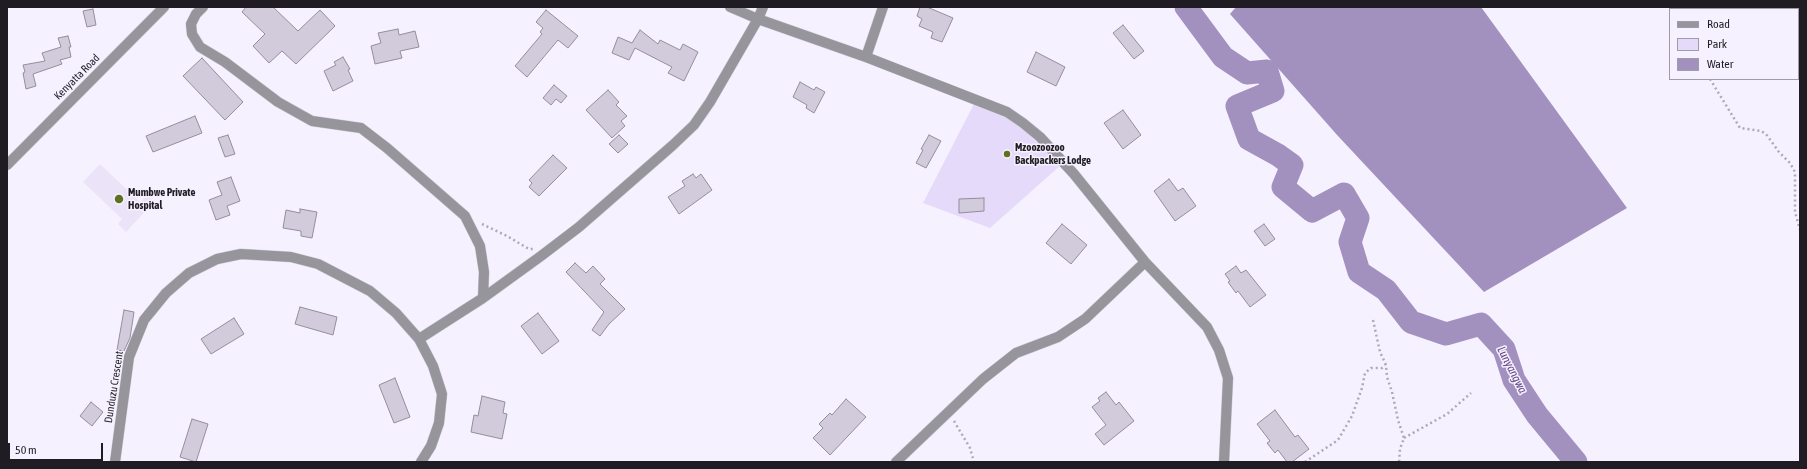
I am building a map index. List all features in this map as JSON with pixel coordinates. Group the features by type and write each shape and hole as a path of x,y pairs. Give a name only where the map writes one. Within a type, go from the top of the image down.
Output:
{"street":[{"name":"Kenyatta Road","path":"7,165 164,7"},
{"path":"203,7 196,14 190,24 192,34 200,47 225,62 278,102 312,121 361,128 387,148 465,216 480,246 484,272 483,298"},
{"path":"730,7 758,19 866,57 1007,112 1040,137 1074,174 1145,262 1207,327 1219,350 1228,378 1224,462"},
{"path":"419,339 483,298 579,227 694,125 710,102 758,19 763,7"},
{"path":"866,57 883,7"},
{"name":"Dunduzu Crescent","path":"116,462 129,357 144,320 166,293 189,273 217,259 241,254 264,254 291,257 318,264 370,290 396,313 419,339 433,366 442,394 439,423 431,446 421,462"},
{"path":"896,462 983,378 1016,353 1058,337 1085,319 1145,262"}],"path":[{"path":"1711,80 1740,128 1761,131 1766,134 1790,163 1795,172 1795,212 1800,230"},
{"path":"465,216 507,236 528,249 536,249"},
{"path":"1373,320 1380,352 1386,365 1387,378 1404,438 1400,450 1399,462"},
{"path":"1306,462 1338,440 1352,416 1362,388 1365,373 1372,368 1382,368 1386,365"},
{"path":"1404,438 1447,414 1471,393"},
{"path":"948,412 970,448 974,462"}],"shaded area":[{"name":"Mumbwe Private Hospital","path":"100,164 140,202 147,195 154,202 126,232 118,224 122,219 83,182"}],"green space":[{"path":"975,102 1011,118 1061,165 990,228 923,203"}],"water":[{"path":"1236,7 1481,7 1627,208 1484,292 1338,136 1230,14"}],"building":[{"path":"246,7 273,7 298,31 320,10 335,26 296,64 282,51 269,63 253,46 265,34 242,12"},
{"path":"920,7 927,7 953,18 942,42 931,38 933,32 919,26 922,19 917,16"},
{"path":"93,9 96,25 87,27 83,11"},
{"path":"546,10 578,36 568,48 558,40 527,77 515,66 542,34 540,32 543,28 536,22"},
{"path":"1123,25 1144,51 1134,59 1113,33"},
{"path":"398,29 399,35 415,31 419,47 400,51 402,58 375,64 371,46 381,43 378,33"},
{"path":"640,30 658,44 660,40 680,50 683,44 698,52 684,81 668,73 672,67 635,48 629,60 612,53 618,37 632,43"},
{"path":"68,36 71,47 69,47 71,57 60,60 62,64 33,74 36,86 26,89 23,65 45,61 42,53 61,47 58,38"},
{"path":"1036,52 1065,67 1056,86 1027,72"},
{"path":"343,57 350,69 348,70 353,81 333,91 324,71 336,65 334,62"},
{"path":"202,58 243,102 225,120 183,76"},
{"path":"800,82 814,90 816,87 825,92 814,113 806,108 807,105 793,97"},
{"path":"554,85 567,96 561,103 556,99 551,105 543,98"},
{"path":"608,90 619,102 616,105 627,116 621,121 625,126 612,138 586,110"},
{"path":"1123,110 1141,135 1123,149 1104,123"},
{"path":"195,116 202,133 153,152 146,136"},
{"path":"228,135 235,154 225,157 218,138"},
{"path":"619,135 628,144 618,153 609,144"},
{"path":"929,135 941,141 926,168 916,163 923,150 921,149"},
{"path":"553,155 567,168 539,196 529,187 532,183 529,180"},
{"path":"693,174 696,178 701,174 712,190 679,214 668,197 685,186 682,181"},
{"path":"231,177 240,201 227,206 230,215 216,220 209,200 222,195 217,182"},
{"path":"1169,179 1178,191 1183,188 1196,206 1175,221 1154,191"},
{"path":"984,198 984,211 959,213 959,199"},
{"path":"300,209 317,212 312,238 301,236 301,231 283,228 286,210 300,213"},
{"path":"1062,224 1087,245 1071,264 1046,243"},
{"path":"1264,224 1275,239 1265,246 1254,231"},
{"path":"575,263 586,273 593,266 605,279 600,284 625,309 609,324 600,336 592,330 604,312 566,272"},
{"path":"1236,266 1241,273 1246,270 1266,295 1250,307 1238,291 1236,293 1228,282 1230,281 1225,274"},
{"path":"300,307 337,317 333,335 295,324"},
{"path":"124,310 134,312 130,338 124,351 117,350"},
{"path":"538,313 559,341 542,354 521,326"},
{"path":"234,318 244,334 211,354 201,339"},
{"path":"395,378 410,417 394,423 379,385"},
{"path":"1106,392 1116,405 1119,402 1134,421 1104,445 1095,434 1106,425 1092,407 1100,401 1098,398"},
{"path":"482,396 505,402 503,413 507,414 502,439 471,432 474,415 478,416"},
{"path":"846,399 866,417 830,455 813,438 823,428 819,424 830,413 832,415"},
{"path":"91,402 103,412 92,426 80,416"},
{"path":"1275,410 1295,437 1298,435 1309,449 1292,462 1287,462 1278,450 1275,453 1267,443 1270,441 1257,424"},
{"path":"192,419 208,424 196,462 180,457"}],"waterway":[{"name":"Lunyangwa","path":"1186,7 1223,57 1247,73 1267,71 1273,91 1237,106 1249,139 1278,155 1292,165 1283,187 1312,211 1344,194 1358,218 1350,242 1359,272 1386,290 1411,322 1446,334 1481,324 1504,349 1514,380 1537,415 1576,462"}],"place":[{"name":"Mzoozoozoo Backpackers Lodge","path":"1007,154"},
{"name":"Mumbwe Private Hospital","path":"119,199"}]}
